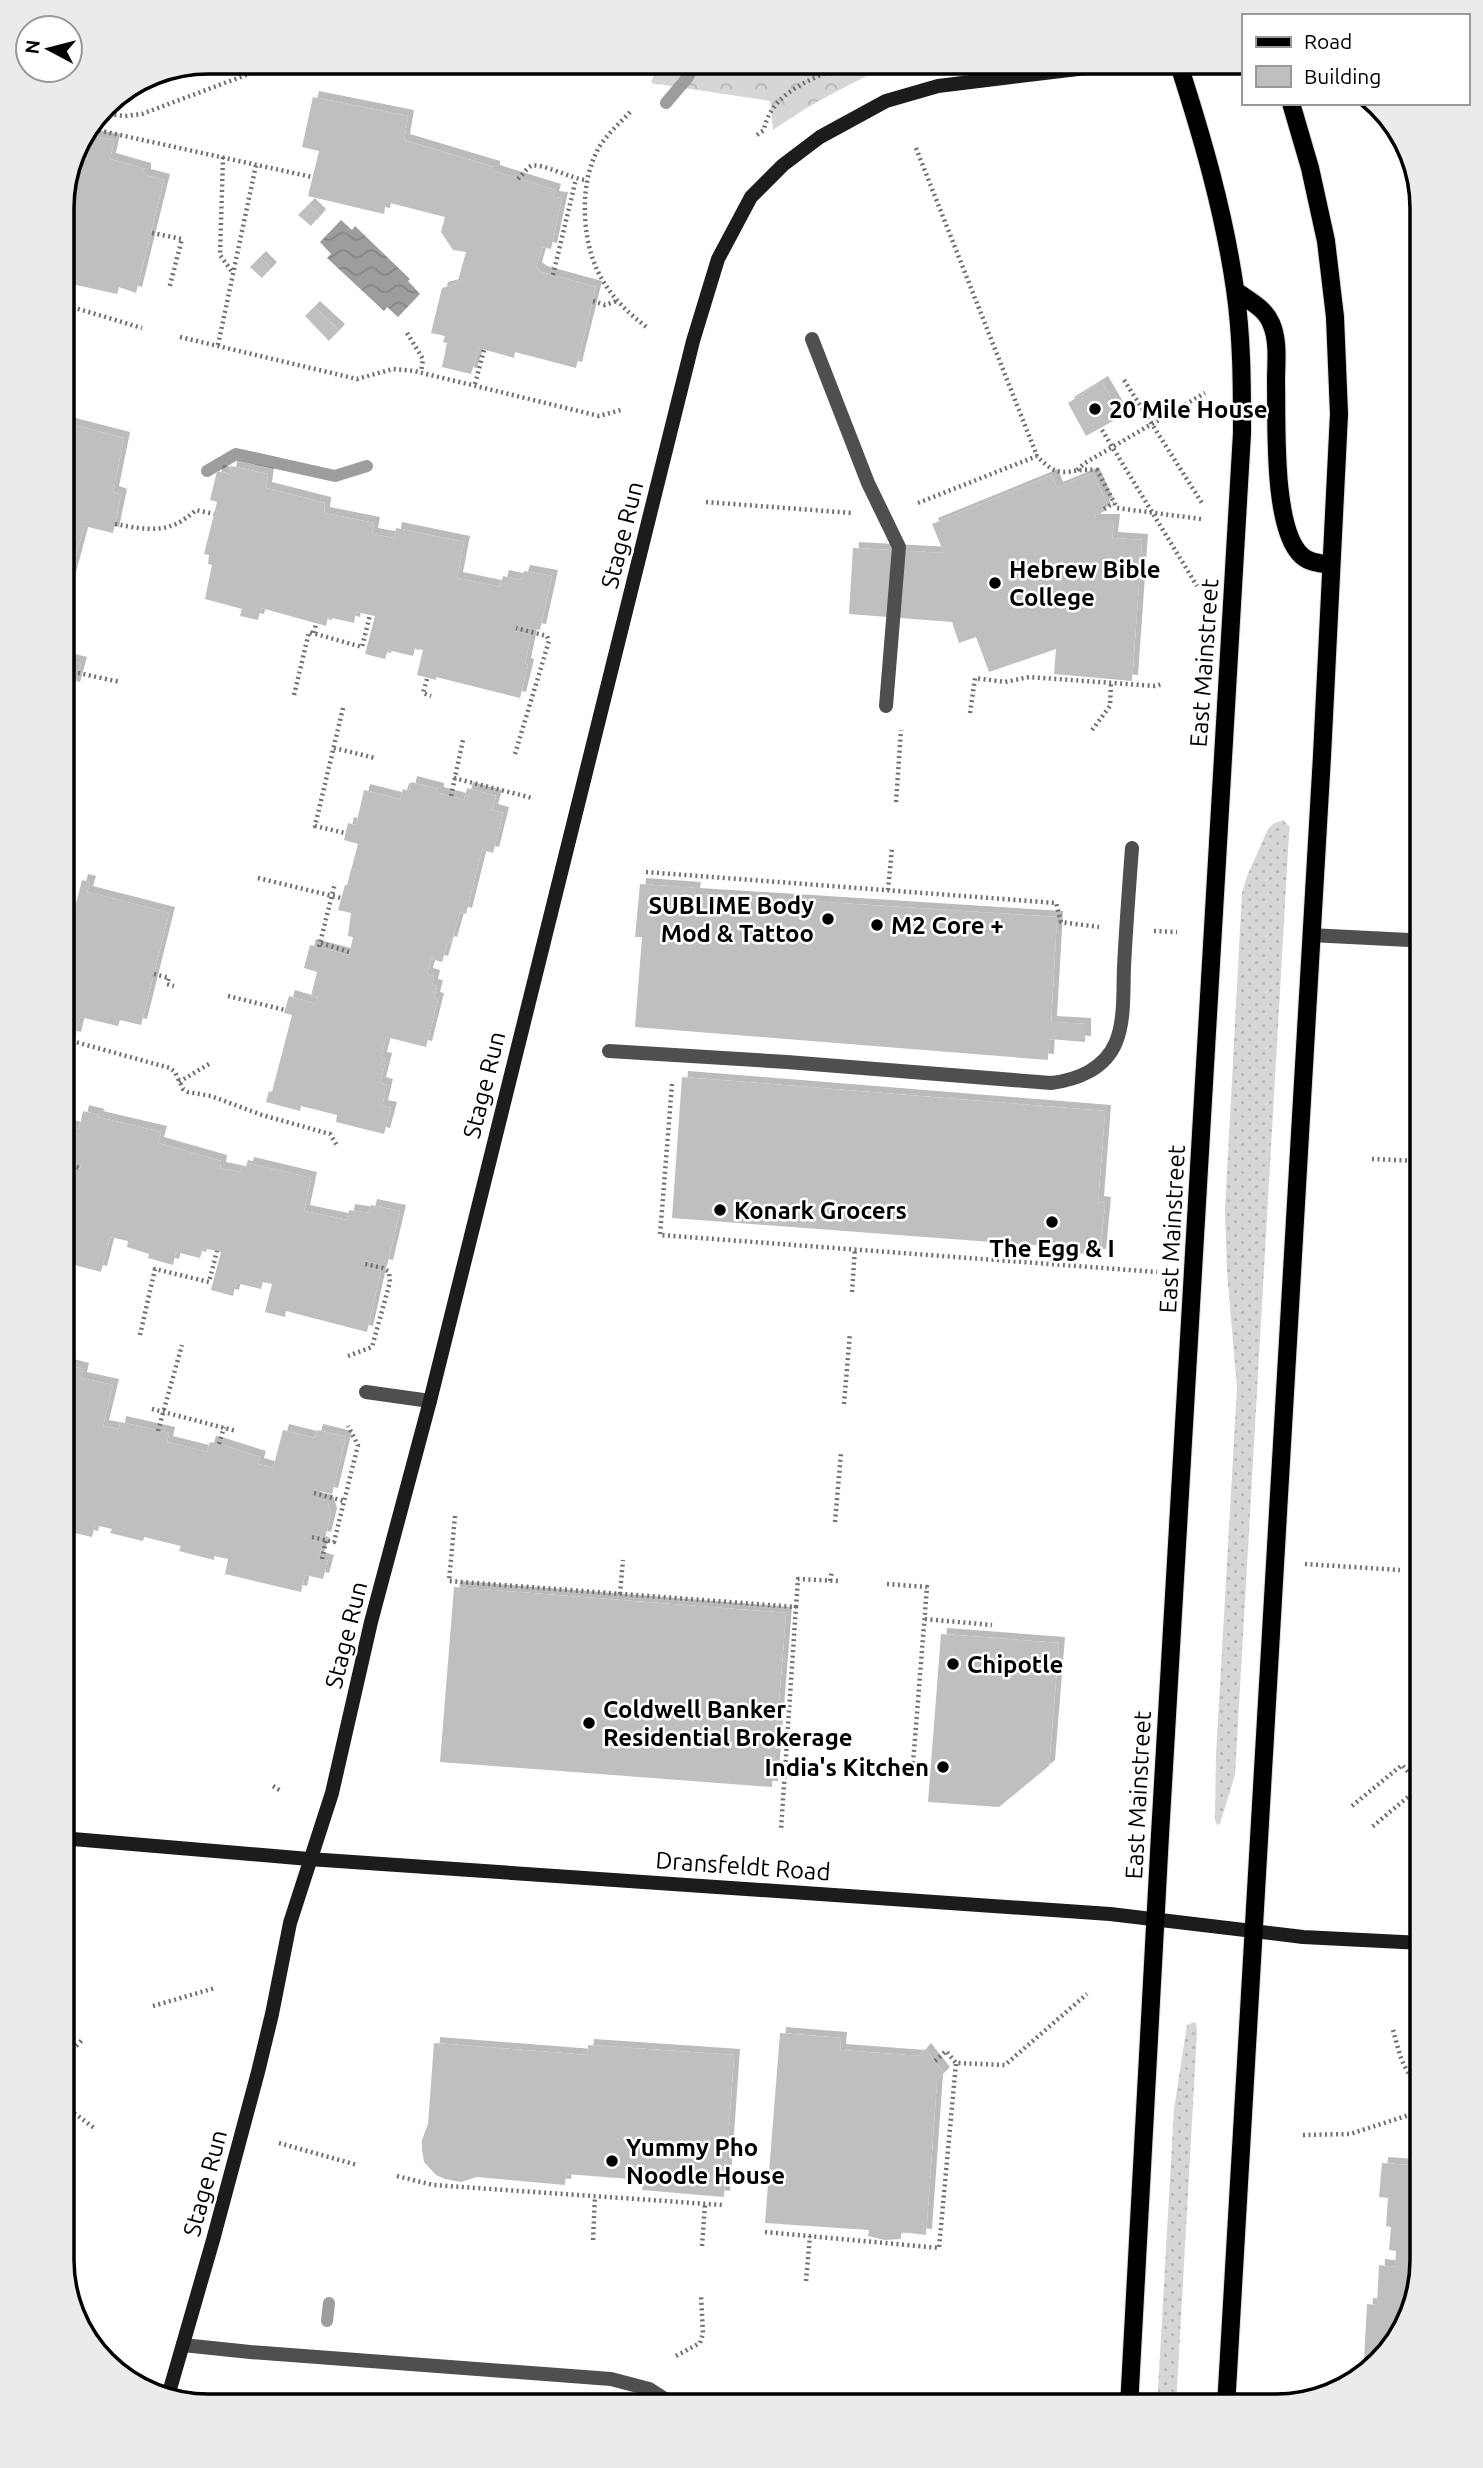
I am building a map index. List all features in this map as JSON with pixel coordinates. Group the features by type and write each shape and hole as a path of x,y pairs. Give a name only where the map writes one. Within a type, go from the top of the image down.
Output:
{"main road":[{"name":"East Mainstreet","path":"1130,2394 1242,433 1236,291 1214,181 1182,74"},
{"path":"1227,2394 1339,414 1335,317 1326,242 1293,105"},
{"path":"1236,291 1266,313 1275,333 1279,476 1287,531 1302,556 1311,562 1331,565"}],"street":[{"name":"Stage Run","path":"170,2389 244,2123 272,2014 290,1923 332,1793 371,1622 430,1401 710,279 726,242 751,197 765,180 842,122 886,102 939,86 1038,74"},
{"path":"812,339 868,483 899,547 886,706"},
{"path":"609,1051 1051,1083 1084,1075 1098,1065 1116,1043 1122,1004 1132,848"},
{"path":"1310,935 1409,940"},
{"path":"366,1392 430,1401"},
{"name":"Dransfeldt Road","path":"74,1839 309,1859 1110,1914 1303,1937 1410,1942"},
{"path":"183,2345 611,2379 649,2389 657,2394"}],"path":[{"path":"112,115 142,114 249,74"},
{"path":"757,135 764,130 766,117 771,109 783,97 823,74"},
{"path":"630,112 600,146 586,180 585,212 589,252 594,268 626,312 649,329"},
{"path":"98,130 312,177"},
{"path":"916,148 1037,456 1053,471 1065,473 1097,470 1117,508 1201,519"},
{"path":"223,157 220,255 233,273"},
{"path":"218,345 256,165"},
{"path":"518,179 532,166 542,165 576,179 586,180"},
{"path":"553,275 576,179"},
{"path":"152,233 182,239 169,289"},
{"path":"593,301 605,305 617,301"},
{"path":"74,308 142,328"},
{"path":"407,333 423,359 421,372"},
{"path":"180,337 357,379 393,369 421,372 599,416 621,410"},
{"path":"475,384 484,350"},
{"path":"1124,380 1202,503"},
{"path":"1076,471 1085,463 1205,393"},
{"path":"1102,430 1196,586"},
{"path":"918,503 1037,456"},
{"path":"706,502 855,514"},
{"path":"1104,509 1114,503"},
{"path":"115,524 151,531 183,522 196,510 214,514"},
{"path":"294,695 309,632 362,647 370,615"},
{"path":"314,634 316,623"},
{"path":"515,754 550,641 541,633 516,628"},
{"path":"78,673 120,682"},
{"path":"970,713 975,678 1005,682 1029,677 1155,686 1163,684"},
{"path":"427,679 423,693 431,696"},
{"path":"1093,730 1110,706 1111,683"},
{"path":"343,708 315,826 345,834"},
{"path":"896,802 901,730"},
{"path":"450,796 463,740"},
{"path":"334,748 375,758"},
{"path":"454,778 532,798"},
{"path":"888,890 892,848"},
{"path":"646,872 1056,903 1061,922 1107,928"},
{"path":"258,878 341,898"},
{"path":"335,883 320,945 349,952"},
{"path":"1146,930 1177,932"},
{"path":"153,974 169,978 167,984 174,986"},
{"path":"228,996 285,1010"},
{"path":"74,1042 170,1068 188,1092 211,1096 262,1115 330,1134 338,1147"},
{"path":"674,1054 660,1235 1157,1272"},
{"path":"179,1082 209,1064"},
{"path":"1372,1159 1410,1161"},
{"path":"74,1166 80,1168"},
{"path":"852,1292 855,1248"},
{"path":"140,1335 155,1269 209,1282 217,1251"},
{"path":"348,1356 372,1347 390,1282 389,1272 365,1264"},
{"path":"844,1404 850,1333"},
{"path":"159,1431 182,1345"},
{"path":"152,1409 236,1431"},
{"path":"312,1537 334,1542 358,1445 348,1426"},
{"path":"219,1444 224,1427"},
{"path":"835,1522 841,1453"},
{"path":"314,1493 344,1501"},
{"path":"455,1516 449,1581 796,1607"},
{"path":"322,1559 326,1541"},
{"path":"620,1594 622,1560"},
{"path":"1305,1575 1305,1564 1400,1570"},
{"path":"830,1581 832,1571"},
{"path":"781,1829 798,1579 839,1581"},
{"path":"887,1584 927,1587 912,1776"},
{"path":"925,1619 992,1625"},
{"path":"1352,1806 1402,1765 1410,1773"},
{"path":"273,1786 281,1791"},
{"path":"1372,1827 1410,1795"},
{"path":"153,2006 215,1988"},
{"path":"956,2063 1005,2065 1087,1994"},
{"path":"1393,2031 1410,2076"},
{"path":"74,2048 82,2040"},
{"path":"765,2232 939,2248 956,2063 946,2051 935,2061"},
{"path":"74,2113 94,2129"},
{"path":"1303,2135 1350,2134 1410,2115"},
{"path":"279,2143 357,2165"},
{"path":"397,2176 433,2185 723,2205"},
{"path":"593,2240 595,2196"},
{"path":"702,2246 705,2204"},
{"path":"806,2281 810,2236"},
{"path":"676,2356 700,2343 703,2334 701,2295"}],"green space":[{"path":"654,74 872,74 835,92 773,130 770,101 651,83"},
{"path":"1283,820 1290,827 1235,1775 1220,1824 1217,1825 1216,1755 1237,1388 1227,1272 1225,1210 1242,893 1268,829"},
{"path":"1196,2023 1197,2032 1177,2394 1158,2394 1174,2109 1187,2025"}],"water":[{"path":"341,220 352,230 355,226 410,279 408,281 420,294 398,317 387,307 384,311 327,258 331,254 320,242"}],"building":[{"path":"313,97 408,116 404,140 494,167 494,171 555,190 553,197 562,198 551,249 542,247 536,268 541,272 596,287 576,368 515,352 514,358 479,348 471,374 442,367 447,343 443,342 445,336 431,333 442,288 457,284 466,252 453,250 441,232 445,217 386,202 384,214 308,196 319,151 302,147"},
{"path":"94,136 114,140 110,159 145,169 145,175 164,180 136,293 119,287 117,294 76,285 74,289 74,198 78,173 83,158 87,159"},
{"path":"309,204 320,215 311,226 298,215"},
{"path":"260,257 271,268 262,278 250,267"},
{"path":"314,307 339,330 329,341 305,316"},
{"name":"20 Mile House","path":"1102,382 1122,416 1086,436 1068,403"},
{"path":"74,425 124,438 113,492 121,495 113,533 84,526 74,563"},
{"path":"231,466 268,474 266,488 325,503 324,513 374,523 372,534 394,538 396,528 464,542 457,578 500,587 503,576 521,580 524,571 552,576 540,630 516,626 515,631 531,635 525,664 528,665 520,698 436,677 436,680 417,675 423,650 415,648 413,656 388,650 385,659 365,654 375,616 356,612 354,623 328,617 326,626 261,608 258,620 240,616 242,609 205,599 212,565 208,564 209,555 204,554 217,502 210,500 217,471 230,474"},
{"name":"Hebrew Bible College","path":"1093,473 1107,503 1103,505 1105,511 1094,516 1095,520 1114,520 1112,538 1142,540 1132,681 1054,674 1056,649 989,672 976,637 959,643 952,622 849,614 853,548 944,553 932,524 1052,475 1057,488"},
{"path":"74,661 81,663 74,688"},
{"path":"411,782 464,800 467,788 496,796 492,810 503,813 493,853 482,850 466,914 460,912 442,962 431,959 427,974 434,976 432,985 437,986 434,998 438,999 426,1047 386,1037 381,1058 386,1059 380,1083 387,1085 382,1106 391,1108 384,1134 336,1122 337,1115 301,1106 300,1111 266,1102 269,1091 272,1092 292,1015 284,1013 289,996 316,1004 318,998 311,996 317,972 304,968 310,945 349,955 353,937 348,936 351,913 338,910 358,844 344,840 348,823 356,825 364,790 400,799 403,789 409,791"},
{"path":"82,880 90,882 87,892 169,913 141,1025 120,1020 118,1026 80,1017 74,1038 75,908"},
{"path":"640,884 695,888 694,894 1057,917 1051,1022 1085,1024 1085,1042 1049,1039 1048,1060 635,1027 642,937 635,937"},
{"path":"682,1077 1105,1111 1098,1202 1105,1203 1100,1255 1046,1251 1046,1246 672,1218"},
{"path":"83,1111 99,1115 97,1117 161,1132 158,1143 221,1161 220,1168 240,1172 242,1166 247,1167 248,1163 311,1178 304,1211 347,1220 349,1210 369,1213 371,1205 400,1211 387,1266 365,1261 364,1266 381,1270 367,1332 286,1311 285,1317 265,1312 272,1284 263,1282 261,1289 236,1283 233,1296 211,1290 221,1252 203,1248 200,1258 176,1252 173,1265 148,1258 149,1254 127,1247 128,1241 110,1237 101,1272 74,1265 74,1167 80,1169 81,1166 74,1164 74,1128 79,1129"},
{"path":"74,1367 83,1369 81,1378 113,1385 103,1426 119,1429 120,1422 169,1433 167,1442 207,1452 210,1442 219,1444 260,1457 258,1464 273,1468 283,1430 315,1438 317,1430 346,1437 332,1494 315,1490 314,1493 314,1498 327,1501 331,1514 325,1538 313,1534 311,1540 323,1543 318,1558 328,1561 323,1579 305,1575 301,1592 225,1574 228,1559 214,1556 214,1560 179,1551 181,1546 144,1537 143,1541 110,1533 112,1529 95,1525 92,1537 74,1533"},
{"path":"454,1587 786,1613 772,1787 440,1762"},
{"path":"941,1634 1059,1643 1049,1766 999,1807 928,1802"},
{"path":"780,2033 841,2038 840,2050 919,2056 925,2049 944,2073 937,2080 926,2235 901,2232 901,2239 885,2240 868,2236 869,2230 765,2223"},
{"path":"434,2043 587,2055 588,2045 734,2055 724,2197 642,2190 643,2180 566,2174 565,2185 477,2177 461,2182 436,2175 424,2162 422,2149 422,2140 428,2124"},
{"path":"1382,2163 1410,2165 1410,2261 1405,2295 1387,2335 1365,2360 1367,2304 1377,2305 1379,2265 1395,2267 1396,2251 1389,2250 1391,2227 1386,2226 1388,2198 1379,2197"}],"waterway":[{"path":"666,103 689,74"},
{"path":"207,471 236,454 335,476 367,466"},
{"path":"327,2321 329,2303"}],"place":[{"name":"20 Mile House","path":"1095,409"},
{"name":"Hebrew Bible College","path":"995,583"},
{"name":"SUBLIME Body Mod & Tattoo","path":"828,919"},
{"name":"M2 Core +","path":"877,925"},
{"name":"Konark Grocers","path":"720,1210"},
{"name":"The Egg & I","path":"1052,1222"},
{"name":"Chipotle","path":"953,1664"},
{"name":"Coldwell Banker Residential Brokerage","path":"589,1723"},
{"name":"India's Kitchen","path":"943,1767"},
{"name":"Yummy Pho Noodle House","path":"612,2161"}]}
